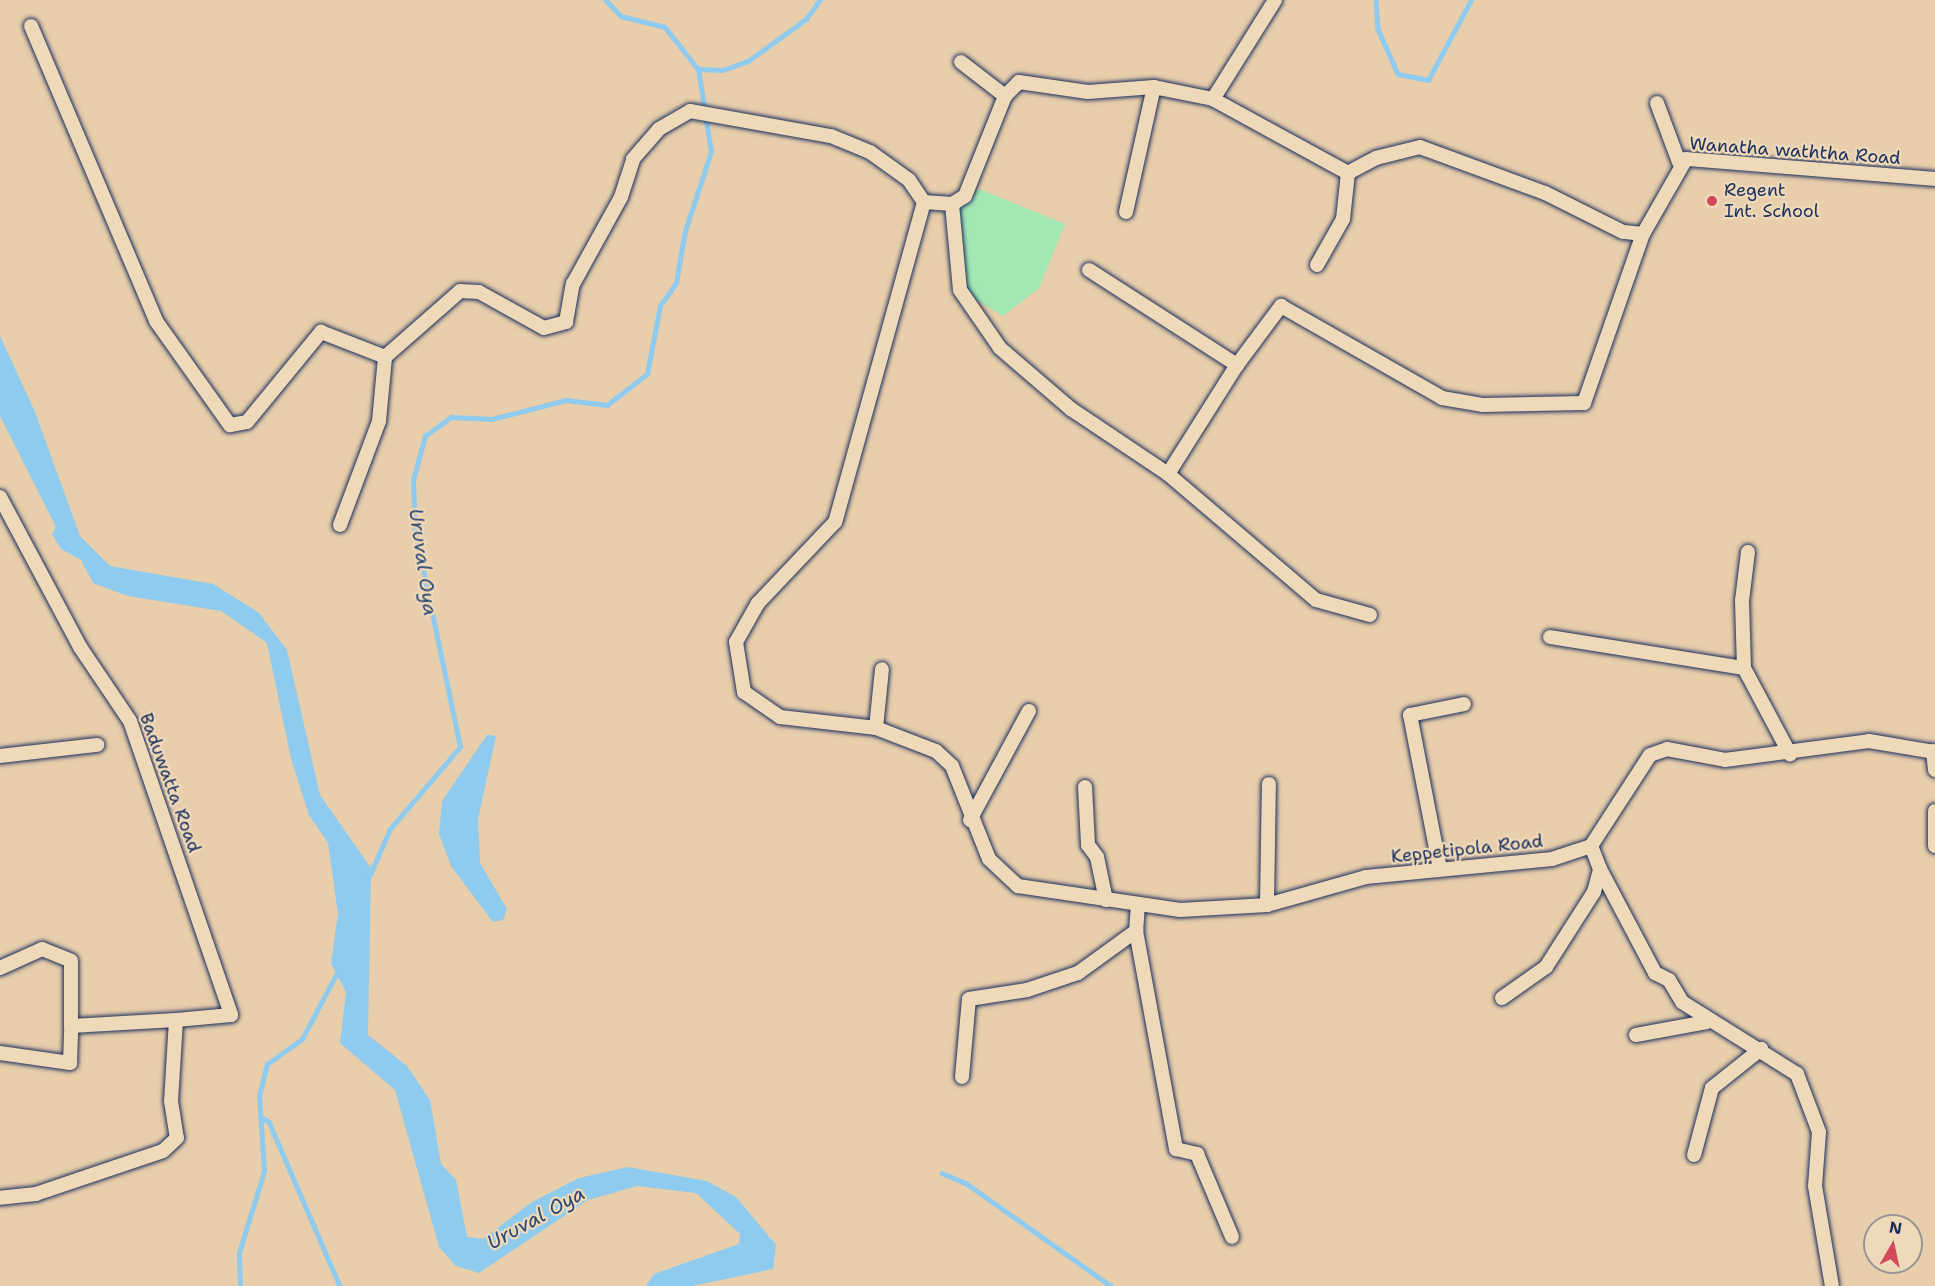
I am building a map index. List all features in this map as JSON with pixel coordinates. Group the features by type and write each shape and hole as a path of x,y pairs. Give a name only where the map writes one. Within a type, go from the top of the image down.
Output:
{"street":[{"path":"1213,99 1275,0"},
{"path":"31,26 156,321 230,425 247,422 321,332 386,357"},
{"path":"961,62 1005,96"},
{"path":"340,525 380,421 386,357 460,291 478,292 544,328 566,322 573,284 621,197 633,159 659,129 702,110 831,136 870,152 909,180 924,202 952,204 965,196 1005,96 1019,82 1037,80 1088,92 1154,87 1213,99 1348,173"},
{"path":"1126,212 1154,87"},
{"path":"1658,103 1679,162"},
{"path":"1348,173 1376,158 1420,147 1545,193 1623,232 1643,234"},
{"name":"Wanatha waththa Road","path":"1237,365 1281,306 1442,399 1483,405 1584,403 1643,234 1679,162 1935,179"},
{"path":"1317,265 1343,219 1348,173"},
{"name":"Keppetipola Road","path":"924,202 835,522 758,603 735,642 744,693 780,717 876,728 936,751 952,766 970,820 989,859 1018,886 1180,910 1267,905 1366,877 1440,868 1552,859 1591,846"},
{"path":"952,204 960,290 1000,348 1071,409 1168,474 1316,600 1370,615"},
{"path":"1089,270 1237,365 1168,474"},
{"name":"Baduwatta Road","path":"0,496 80,647 130,721 231,1015 176,1020"},
{"path":"1748,552 1742,601 1744,668 1790,754"},
{"path":"1550,637 1744,668"},
{"path":"876,728 882,669"},
{"path":"1440,868 1410,715 1464,704"},
{"path":"970,820 1029,711"},
{"path":"1832,1286 1815,1186 1819,1132 1797,1074 1761,1049 1707,1022 1655,973 1600,869 1591,846 1650,754 1667,749 1725,760 1790,754 1869,741 1934,751 1935,770"},
{"path":"0,756 97,745"},
{"path":"1267,905 1269,784"},
{"path":"1085,787 1088,845 1097,857 1107,900"},
{"path":"1935,811 1935,846"},
{"path":"1502,998 1546,967 1594,892 1600,869"},
{"path":"1138,904 1136,931 1176,1149 1197,1154 1232,1237"},
{"path":"962,1077 969,999 1027,990 1078,973 1136,931"},
{"path":"0,968 42,949 71,961 70,1063 0,1053"},
{"path":"0,1198 36,1194 163,1150 177,1138 171,1101 176,1020 71,1026"},
{"path":"1635,1035 1707,1022"},
{"path":"1694,1155 1712,1088 1761,1049"}],"green space":[{"path":"979,189 1065,224 1039,288 1003,316 960,290 952,204"}],"water":[{"path":"0,336 35,412 80,536 110,566 213,584 259,613 287,650 320,795 371,868 368,1035 407,1066 430,1100 441,1164 456,1180 467,1237 483,1239 532,1202 579,1178 628,1167 707,1181 736,1197 776,1245 773,1269 692,1286 646,1286 654,1274 739,1244 740,1234 696,1193 637,1186 588,1200 479,1273 456,1266 439,1247 395,1090 340,1043 346,992 331,963 338,914 328,843 309,815 291,759 267,643 221,611 128,596 93,583 81,560 61,549 52,534 56,527 0,416"},
{"path":"487,735 496,736 478,819 480,863 507,909 503,920 493,922 451,866 439,834 442,801"}],"waterway":[{"path":"606,0 621,16 665,27 698,69"},
{"name":"Uruval Oya","path":"369,877 390,829 460,747 415,532 413,480 425,436 451,417 492,419 566,400 607,405 647,374 660,306 676,283 685,231 711,152 698,69 723,70 748,61 806,19 820,0"},
{"name":"Uruval Oya","path":"1376,0 1378,29 1398,74 1428,80 1471,0"},
{"name":"Uruval Oya","path":"240,1286 239,1253 264,1171 259,1096 267,1064 302,1039 338,971"},
{"path":"260,1116 269,1122 340,1286"},
{"path":"942,1173 966,1183 1111,1286"}],"place":[{"name":"Regent Int. School","path":"1712,201"}]}
